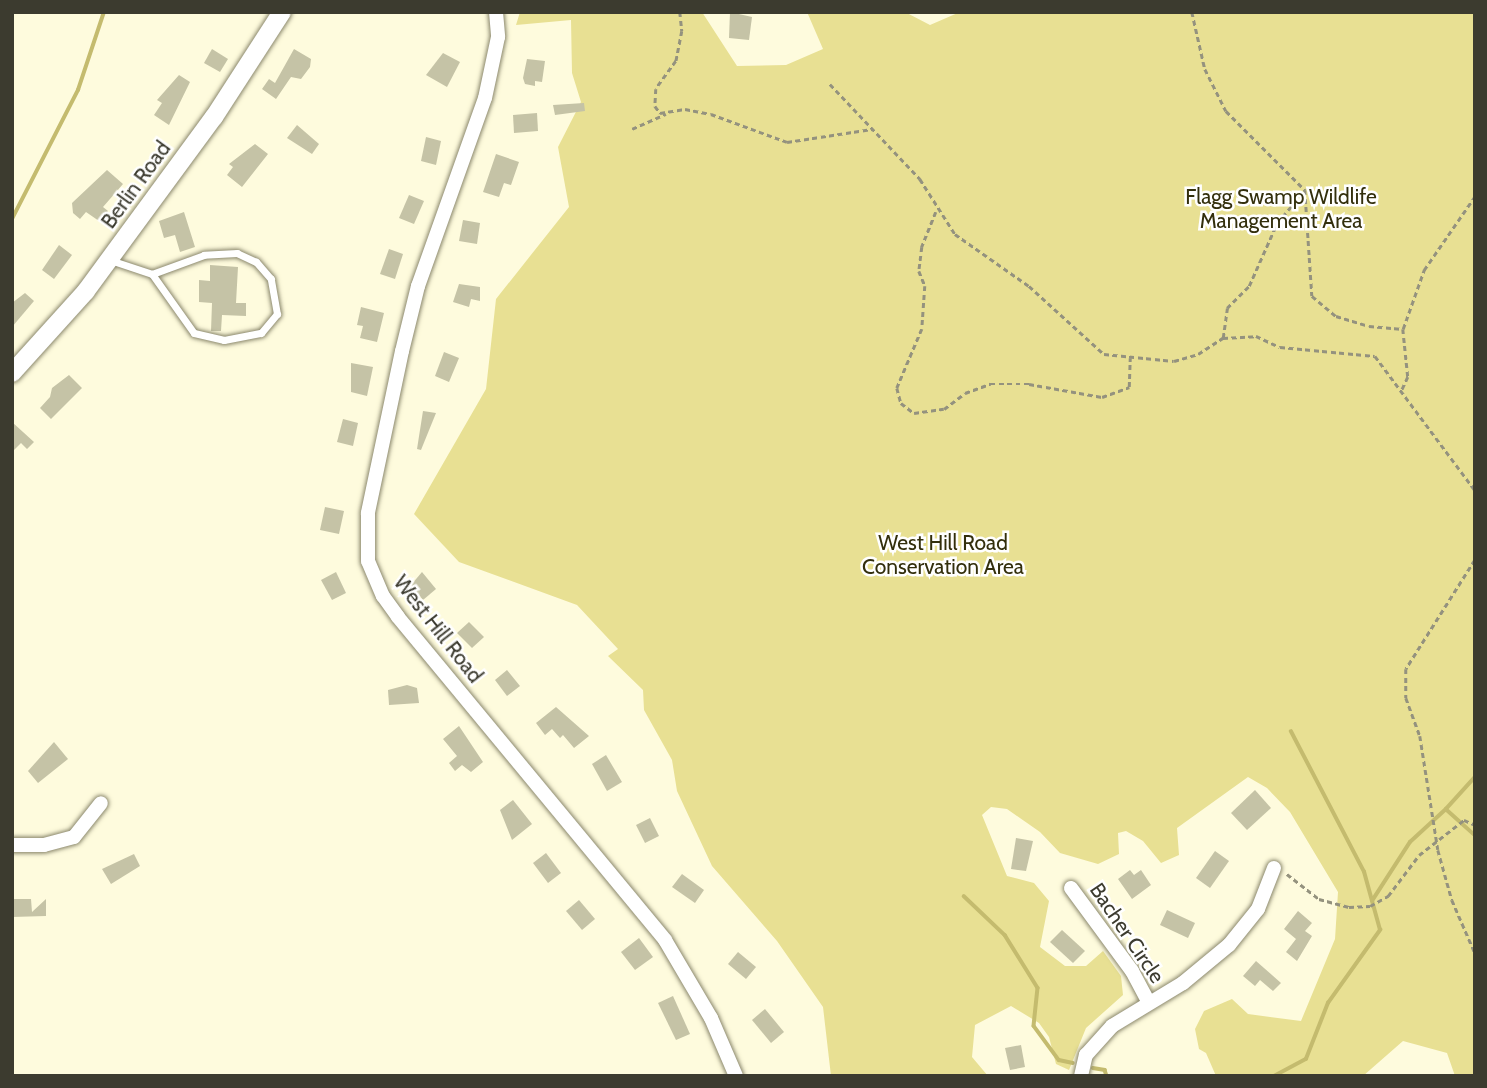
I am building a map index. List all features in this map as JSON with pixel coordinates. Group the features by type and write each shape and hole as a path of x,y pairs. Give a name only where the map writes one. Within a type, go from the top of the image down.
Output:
{"street":[{"name":"Berlin Road","path":"12,373 52,334 109,260 214,117 282,12"},
{"name":"West Hill Road","path":"496,12 498,37 485,98 418,286 402,351 368,513 368,561 383,596 398,617 665,940 711,1018 736,1076"},
{"path":"12,845 44,845 74,836 101,803"},
{"path":"1081,1076 1086,1055 1097,1040 1149,1003 1183,983 1229,945 1258,909 1274,868"},
{"name":"Bacher Circle","path":"1071,888 1132,971 1149,1003"}],"lane":[{"path":"109,260 152,274 194,333 224,340 261,333 277,314 271,279 256,262 237,253 204,255 152,274"}],"path":[{"path":"666,114 655,106 656,89 676,61 682,31 680,12"},
{"path":"1192,12 1205,69 1226,111 1305,190 1312,296 1336,316 1369,326 1403,329"},
{"path":"830,84 920,179 937,211 955,234 1028,286 1104,354 1174,361 1198,354 1223,338 1256,336 1280,347 1374,356 1475,490"},
{"path":"632,129 685,108 710,114 787,142 873,129"},
{"path":"1223,338 1227,308 1249,286 1277,223 1305,190"},
{"path":"1401,392 1408,377 1403,329 1424,270 1475,195"},
{"path":"937,211 922,247 919,271 925,286 922,329 897,388 901,403 914,413 944,409 965,393 990,384 1028,384 1102,397 1129,387 1130,358"},
{"path":"1475,560 1406,669 1406,698 1420,736 1437,842 1452,900 1475,953"},
{"path":"1469,569 1475,566"},
{"path":"1274,868 1301,882 1319,899 1349,907 1370,906 1464,820 1475,825"}],"green space":[{"path":"520,12 702,12 737,66 786,65 823,49 807,12 905,12 930,25 960,12 1475,12 1475,1076 1455,1076 1447,1053 1403,1041 1363,1076 1216,1076 1206,1053 1199,1049 1195,1029 1204,1011 1232,999 1248,1014 1301,1021 1335,939 1338,892 1290,812 1267,788 1248,777 1177,828 1179,855 1161,863 1143,841 1126,831 1118,833 1119,854 1098,864 1060,853 1040,832 1007,809 991,807 982,815 1007,876 1034,883 1049,901 1040,947 1065,966 1086,966 1103,951 1121,976 1123,995 1086,1028 1069,1070 1056,1064 1049,1037 1039,1023 1011,1006 975,1025 972,1057 988,1076 831,1076 823,1007 777,941 712,866 677,791 672,760 644,710 643,690 608,656 618,649 577,605 459,562 414,514 486,389 496,299 569,207 558,147 581,102 572,73 571,20 516,25"}],"building":[{"path":"730,12 752,17 749,40 729,38"},
{"path":"212,49 228,59 220,72 204,63"},
{"path":"294,49 311,59 310,67 301,79 291,77 276,99 262,89 269,79 275,83"},
{"path":"443,53 460,62 447,87 426,75"},
{"path":"527,59 545,61 542,82 535,81 535,86 525,84 523,78"},
{"path":"179,75 190,82 169,125 154,115 162,103 157,100"},
{"path":"584,103 585,111 555,115 553,105"},
{"path":"537,113 538,131 514,133 513,115"},
{"path":"297,125 319,144 312,154 287,138"},
{"path":"426,137 441,141 436,165 421,161"},
{"path":"255,144 268,154 242,187 227,175 233,167 229,164"},
{"path":"496,154 519,162 511,185 504,183 499,197 483,192"},
{"path":"107,170 123,184 103,207 108,211 99,221 86,212 80,219 73,213 72,203"},
{"path":"409,195 424,201 414,224 399,218"},
{"path":"184,212 195,247 180,252 175,235 164,238 159,221"},
{"path":"463,220 480,223 477,244 459,241"},
{"path":"59,245 72,255 54,279 42,270"},
{"path":"389,249 403,254 395,279 380,274"},
{"path":"210,265 238,267 236,303 246,303 246,316 222,315 221,331 211,331 212,303 199,302 199,280 210,281"},
{"path":"459,284 480,287 480,301 471,299 469,307 453,302"},
{"path":"25,293 34,301 12,327 12,303"},
{"path":"361,307 384,313 377,342 360,338 363,326 357,325"},
{"path":"444,352 459,358 449,382 435,376"},
{"path":"351,363 373,367 367,396 351,392"},
{"path":"69,375 82,388 51,419 40,408 50,397 52,388"},
{"path":"423,411 436,413 421,450 417,449"},
{"path":"343,419 358,423 353,446 337,442"},
{"path":"12,422 34,442 27,449 21,443 12,452"},
{"path":"325,507 344,511 339,534 320,530"},
{"path":"336,572 346,593 332,600 321,580"},
{"path":"422,572 436,589 423,600 411,585"},
{"path":"469,622 484,637 472,648 457,633"},
{"path":"507,670 520,686 507,696 495,680"},
{"path":"407,685 417,688 419,703 389,705 388,690"},
{"path":"556,707 589,736 574,748 563,735 560,738 552,729 545,735 536,723"},
{"path":"459,726 483,762 471,772 462,765 455,771 449,763 457,756 443,739"},
{"path":"54,742 68,759 38,783 28,771"},
{"path":"606,755 622,782 607,791 592,764"},
{"path":"1255,790 1271,808 1247,830 1231,813"},
{"path":"513,800 532,824 512,840 500,810"},
{"path":"650,818 659,836 645,843 636,825"},
{"path":"1016,838 1033,841 1026,871 1011,869"},
{"path":"1215,851 1229,861 1210,888 1196,878"},
{"path":"546,853 561,873 548,883 533,863"},
{"path":"134,854 140,866 111,884 102,869"},
{"path":"1130,870 1134,875 1141,870 1151,885 1132,899 1118,879"},
{"path":"682,874 704,890 695,903 672,887"},
{"path":"12,899 31,899 32,912 46,899 46,916 12,917"},
{"path":"579,900 595,919 582,930 566,911"},
{"path":"1167,910 1195,923 1188,938 1160,925"},
{"path":"1298,911 1312,923 1305,931 1312,936 1297,961 1286,952 1296,939 1284,929"},
{"path":"1062,930 1085,951 1073,963 1050,942"},
{"path":"639,938 653,957 635,970 621,952"},
{"path":"738,952 756,967 746,979 728,964"},
{"path":"1256,961 1281,983 1273,991 1260,980 1255,986 1243,976"},
{"path":"673,996 690,1034 676,1040 658,1003"},
{"path":"765,1009 784,1032 771,1043 752,1020"},
{"path":"1021,1045 1025,1067 1010,1070 1005,1048"}],"waterway":[{"path":"12,219 78,90 104,12"},
{"path":"1274,1076 1306,1059 1328,1003 1380,930 1364,872 1291,732"},
{"path":"1446,809 1475,777"},
{"path":"1372,901 1410,842 1446,809 1475,835"},
{"path":"964,896 1005,935 1038,988 1034,1026 1059,1060 1073,1063"},
{"path":"1093,1068 1105,1070 1107,1076"}],"park label":[{"name":"Flagg Swamp Wildlife Management Area","path":"1281,209"},
{"name":"West Hill Road Conservation Area","path":"943,555"}]}
